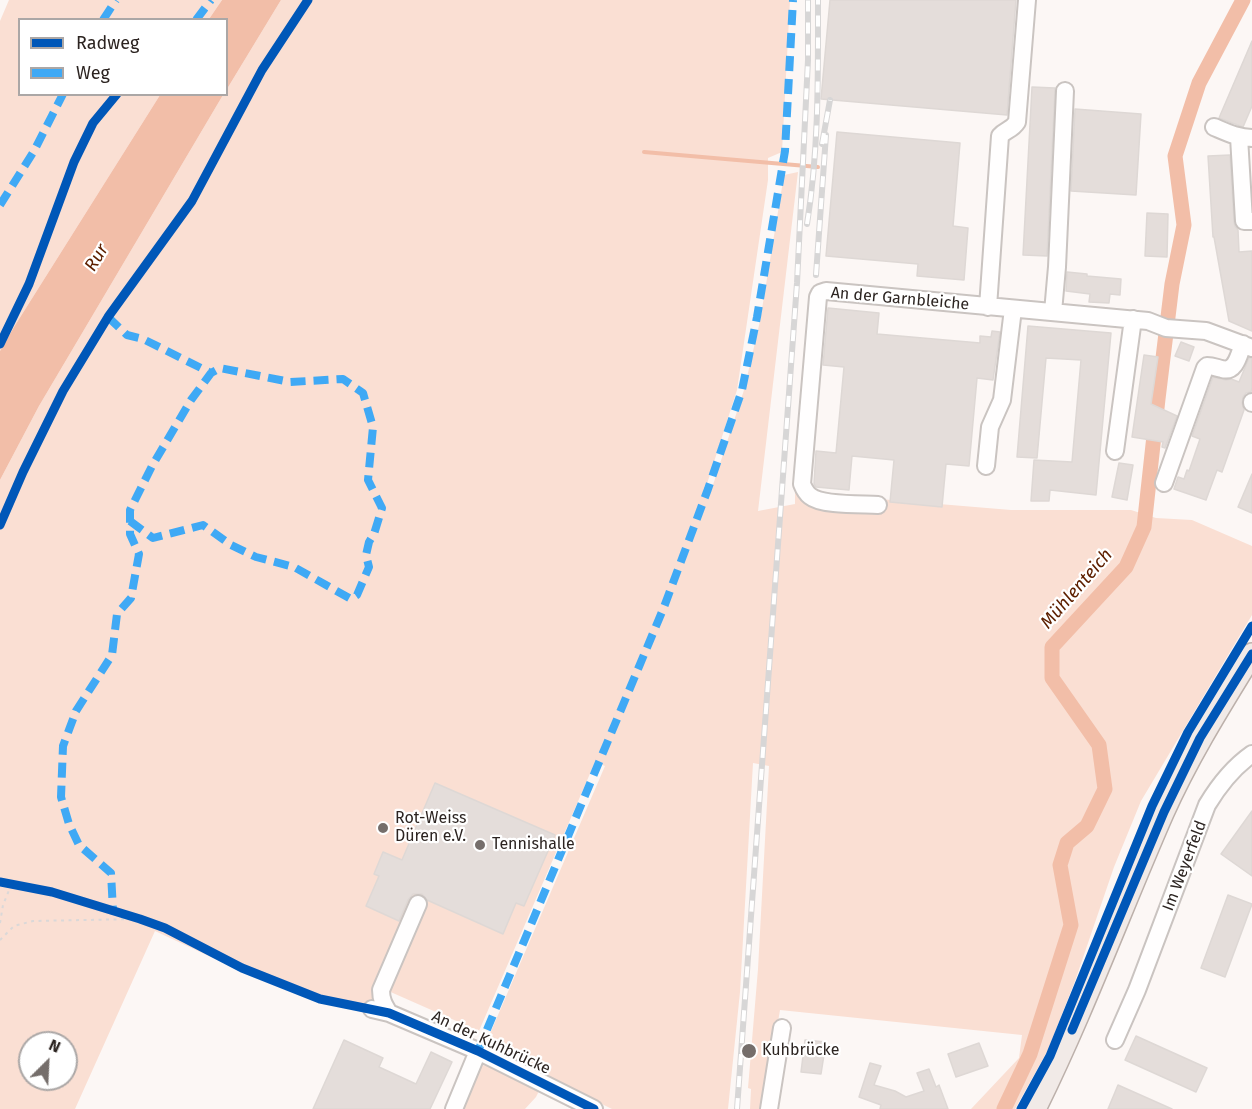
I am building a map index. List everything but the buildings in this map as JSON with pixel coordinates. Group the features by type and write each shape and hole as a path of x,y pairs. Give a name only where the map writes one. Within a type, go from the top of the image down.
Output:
{"main road":[{"path":"1035,1109 1059,1060 1164,812 1200,738 1252,654"}],"street":[{"path":"988,307 1000,136 1003,132 1014,128 1017,122 1027,0"},
{"path":"1053,312 1058,267 1065,92"},
{"path":"1214,127 1246,137 1244,221 1252,221"},
{"name":"An der Garnbleiche","path":"878,505 816,500 808,495 802,484 820,293 826,291 1140,320 1166,328 1206,332 1247,346"},
{"path":"986,466 990,427 1002,400 1013,309"},
{"path":"1115,451 1140,320"},
{"path":"1164,483 1205,368 1210,366 1230,370 1247,346"},
{"name":"Im Weyerfeld","path":"1115,1040 1137,990 1207,806 1219,785 1231,771 1252,754"},
{"path":"389,1013 383,1004 381,990 418,904"},
{"name":"An der Kuhbrücke","path":"372,1009 389,1013 478,1052 594,1109"},
{"path":"769,1109 782,1028"},
{"name":"An der Kuhbrücke","path":"454,1109 478,1052"}],"path":[{"path":"0,882 52,892 140,919 165,928 242,968 320,999 372,1009"},
{"path":"0,923 3,905 12,883"},
{"path":"0,940 14,926 33,921 140,919"}],"shaded area":[{"path":"9,0 222,0 210,18 18,18 18,96 159,96 0,351 0,21"},
{"path":"281,0 790,0 782,152 768,158 768,180 737,390 705,490 711,491 744,390 760,321 784,175 798,172 758,511 795,504 795,492 1011,510 1131,510 1156,518 1192,520 1252,546 1252,615 1141,801 1114,867 1075,981 1048,1050 1015,1109 971,1109 1019,1058 1022,1035 780,1010 763,1109 750,1109 751,1089 748,1088 758,969 769,766 753,763 740,992 728,1109 612,1109 494,1051 489,1036 605,766 595,762 479,1031 377,986 372,1014 320,1002 241,971 155,931 75,1109 0,1109 0,480 39,406 222,96 228,96 228,87"},
{"path":"482,1065 492,1066 540,1089 536,1097 525,1109 462,1109"}],"water":[{"path":"222,0 281,0 228,87 228,18 210,18"},
{"name":"Rur","path":"159,96 222,96 39,406 0,480 0,351"}],"waterway":[{"name":"Mühlenteich","path":"1004,1109 1030,1054 1071,925 1060,865 1067,843 1087,826 1105,789 1099,745 1052,678 1052,647 1126,567 1144,527 1172,284 1184,225 1175,156 1199,83 1243,0"},
{"path":"644,152 818,167"}],"railway":[{"path":"737,1109 797,283 808,60 808,0"},
{"path":"807,224 816,140 818,0"},
{"path":"822,144 830,100"},
{"path":"816,275 826,135"}],"marked path":[{"path":"104,18 116,0"},
{"path":"198,18 211,0"},
{"path":"478,1051 664,607 742,390 757,317 785,151 793,0"},
{"path":"0,205 34,151 62,96"},
{"path":"108,317 127,335 143,339 211,373 191,400 152,466 130,510 130,534 139,554 131,598 117,614 112,655 76,711 63,746 61,797 69,824 79,845 111,873 113,910"},
{"path":"130,521 153,538 203,525 231,545 256,557 294,567 351,599 357,595 369,567 366,555 382,508 368,480 373,427 363,393 343,379 290,382 220,368 211,373"}],"cycle path":[{"path":"0,525 63,391 108,317 192,201 262,70 308,0"},
{"path":"0,344 29,284 74,162 93,123 115,96"},
{"path":"1021,1109 1050,1056 1152,806 1188,732 1252,626"},
{"path":"1072,1030 1164,812 1200,738 1252,654"},
{"path":"0,882 52,892 140,919 165,928 242,968 320,999 389,1013 478,1051 594,1109"}],"place":[{"name":"Rot-Weiss Düren e.V.","path":"383,828"},
{"name":"Tennishalle","path":"480,845"},
{"name":"Kuhbrücke","path":"749,1051"}]}
